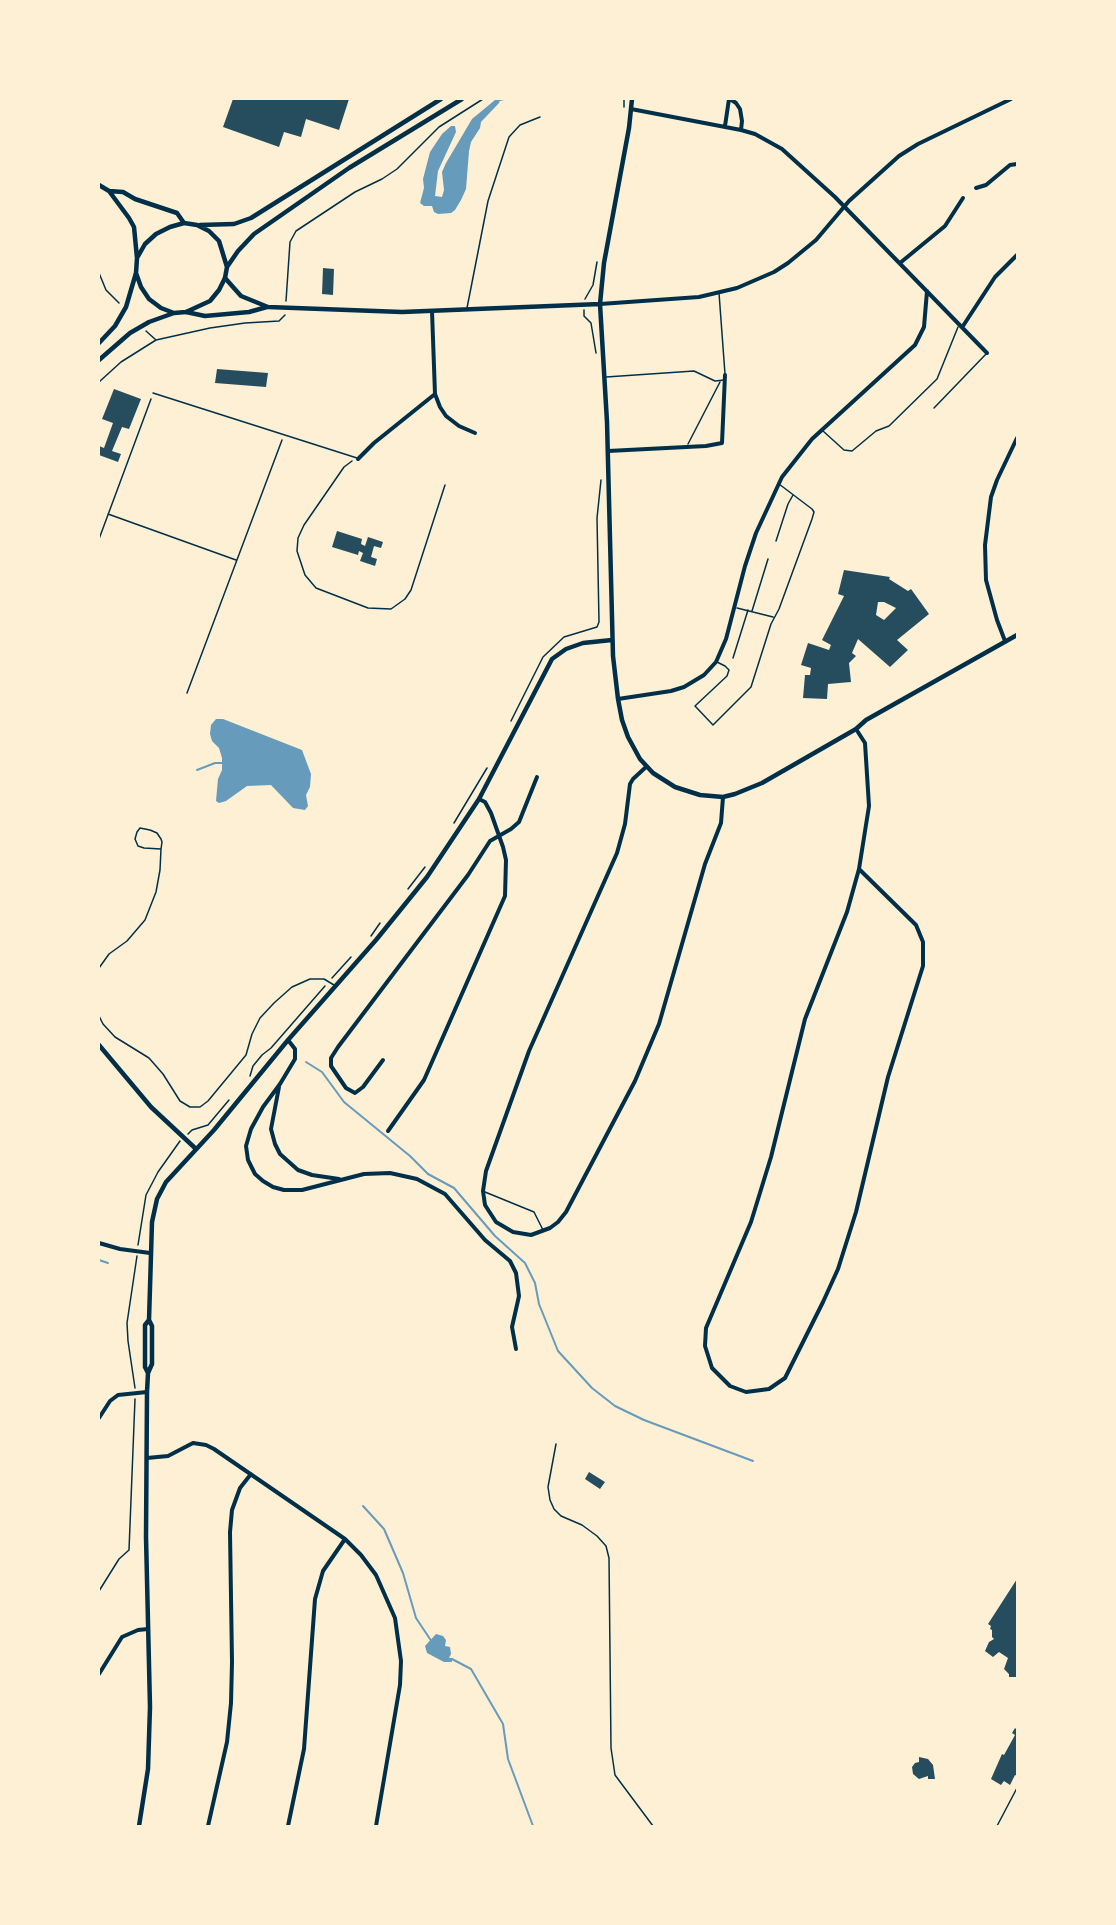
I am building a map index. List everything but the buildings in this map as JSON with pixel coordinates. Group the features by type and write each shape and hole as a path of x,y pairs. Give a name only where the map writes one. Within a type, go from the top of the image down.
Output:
{"street":[{"path":"137,258 145,244 156,234 170,227 184,223 234,224 251,218 441,99"},
{"path":"186,312 210,301 225,278 227,267 254,234 349,168 462,99"},
{"path":"632,99 604,263 600,304 608,450 612,640 618,699 628,737 646,767 660,779 675,787 700,795 735,794 762,783 856,729 866,720 1017,635"},
{"path":"725,126 730,99 740,109 741,130"},
{"path":"99,360 139,327 156,318 174,313 186,312 205,316 249,312 268,307 392,312 432,311 600,304 689,298 719,293 757,280 788,263 816,240 876,175 899,156 918,144 1011,99"},
{"path":"631,109 741,130 754,134 782,149 845,207 987,353"},
{"path":"976,188 986,184 1010,165 1017,164"},
{"path":"99,185 110,191 123,192 135,199 177,213 184,223"},
{"path":"99,343 115,326 126,307 136,273 134,228 110,191"},
{"path":"900,263 945,226 963,198"},
{"path":"197,225 209,231 219,241 227,267"},
{"path":"961,325 995,277 1017,255"},
{"path":"136,273 149,299 161,308 174,313"},
{"path":"225,278 241,296 268,307"},
{"path":"618,699 684,687 704,675 716,662 723,649 753,541 779,484 804,447 915,345 924,327 927,291"},
{"path":"432,311 435,394 446,416 459,426 475,433"},
{"path":"608,450 706,446 722,443 724,379"},
{"path":"358,459 374,443 435,394"},
{"path":"1005,641 986,580 985,544 991,497 1017,438"},
{"path":"139,1826 150,1734 146,1537 147,1392 148,1373 152,1364 152,1326 148,1320 154,1209 160,1191 428,877 479,799 552,659 566,649 583,643 612,640"},
{"path":"856,729 865,743 869,806 859,869 847,912 805,1019 771,1157 756,1206 706,1328 705,1346 708,1361 716,1374 730,1386 739,1390 763,1391 775,1386 785,1378 823,1302 849,1237 888,1077 923,966 923,942 915,925 859,869"},
{"path":"646,767 630,784 625,824 617,853 529,1051 486,1171 483,1191 485,1205 490,1214 504,1228 531,1235 553,1227 566,1212 631,1089 650,1048 671,986 705,864 721,823 723,796"},
{"path":"384,1060 363,1087 355,1093 346,1088 331,1066 331,1058 338,1047 468,875 490,841 519,822 537,777"},
{"path":"388,1131 424,1080 502,904 507,887 506,860 499,835 485,802 479,799"},
{"path":"288,1040 293,1044 296,1054 294,1062 251,1129 246,1146 250,1167 263,1182 284,1190 302,1190 364,1174 390,1173 417,1179 445,1194 479,1233 510,1261 516,1273 519,1296 512,1327 516,1349"},
{"path":"99,1045 151,1107 195,1149"},
{"path":"280,1084 272,1117 275,1144 280,1154 298,1170 312,1175 340,1179"},
{"path":"99,1243 134,1252 150,1253"},
{"path":"99,1418 110,1401 118,1395 147,1392"},
{"path":"147,1458 168,1456 186,1445 198,1443 214,1449 345,1539 376,1575 387,1596 397,1627 401,1661 400,1685 376,1826"},
{"path":"208,1826 224,1758 231,1703 232,1510 240,1488 251,1474"},
{"path":"288,1826 304,1749 315,1599 323,1571 345,1539"},
{"path":"99,1674 122,1637 138,1630 148,1629"}],"lane":[{"path":"467,309 488,201 509,137 520,125 540,117"},
{"path":"687,445 724,379 719,293"},
{"path":"822,430 844,450 852,451 876,431 889,426 937,380 961,325"},
{"path":"934,408 987,353"},
{"path":"605,377 694,371 724,379"},
{"path":"153,393 358,459"},
{"path":"716,662 729,670 728,676 695,706 713,725 751,687 773,618 779,609 814,512 779,484"},
{"path":"776,542 788,504 794,495"},
{"path":"752,611 768,559"},
{"path":"735,608 773,618"},
{"path":"733,658 748,610"},
{"path":"99,968 109,954 135,932 148,914 159,882 161,849 161,838 157,833 140,828 136,832 135,839 138,846 161,849"},
{"path":"99,1016 115,1037 149,1058 163,1074 180,1101 190,1107 200,1107 208,1101 246,1055 252,1034 260,1018 274,1003 292,987 310,979 324,979 335,986"},
{"path":"483,1191 534,1212 543,1231"},
{"path":"997,1826 1017,1788"}],"path":[{"path":"286,303 290,242 296,231 355,192 397,169 439,127 483,99"},
{"path":"99,273 106,290 119,303"},
{"path":"99,382 121,362 156,340 245,323 279,321 286,313"},
{"path":"584,314 591,323 597,362"},
{"path":"146,331 156,340"},
{"path":"99,539 153,393"},
{"path":"188,693 285,434"},
{"path":"358,459 348,463 335,480 304,525 296,546 300,564 309,582 321,592 363,607 391,609 405,599 411,590 445,485"},
{"path":"597,627 600,602 597,518 602,479"},
{"path":"108,514 237,560"},
{"path":"450,832 472,791"},
{"path":"403,895 425,867"},
{"path":"370,937 382,922"},
{"path":"334,976 352,957"},
{"path":"249,1077 258,1060 325,985"},
{"path":"190,1132 208,1125 229,1100"},
{"path":"138,1247 146,1195 158,1172 178,1144"},
{"path":"135,1388 127,1323 136,1259"},
{"path":"99,1591 119,1559 129,1550 135,1396"},
{"path":"556,1444 548,1487 554,1509 561,1516 582,1525 597,1536 606,1546 609,1558 611,1748 615,1775 653,1826"}],"water":[{"path":"495,100 500,100 481,122 471,142 466,189 455,210 451,213 438,214 434,212 432,206 424,206 420,203 424,188 423,179 430,152 442,134 451,126 455,126 456,132 438,171 435,196 442,197 444,190 442,172 446,163 472,119"},
{"path":"216,719 223,719 302,750 311,774 310,787 306,795 308,806 305,810 293,808 271,785 247,786 226,801 219,803 216,801 222,758 210,734 211,725"},
{"path":"436,1634 443,1636 446,1640 445,1646 450,1647 449,1658 452,1658 452,1662 444,1662 427,1653 425,1646"}],"waterway":[{"path":"500,100 504,99"},
{"path":"197,770 215,763 222,763"},
{"path":"306,1062 322,1072 344,1102 410,1156 428,1174 454,1188 495,1236 525,1263 535,1283 539,1304 558,1351 592,1388 615,1406 644,1420 753,1461"},
{"path":"99,1260 108,1263"},
{"path":"363,1506 384,1529 403,1573 416,1618 432,1642"},
{"path":"452,1659 471,1669 503,1724 508,1759 533,1826"}]}
